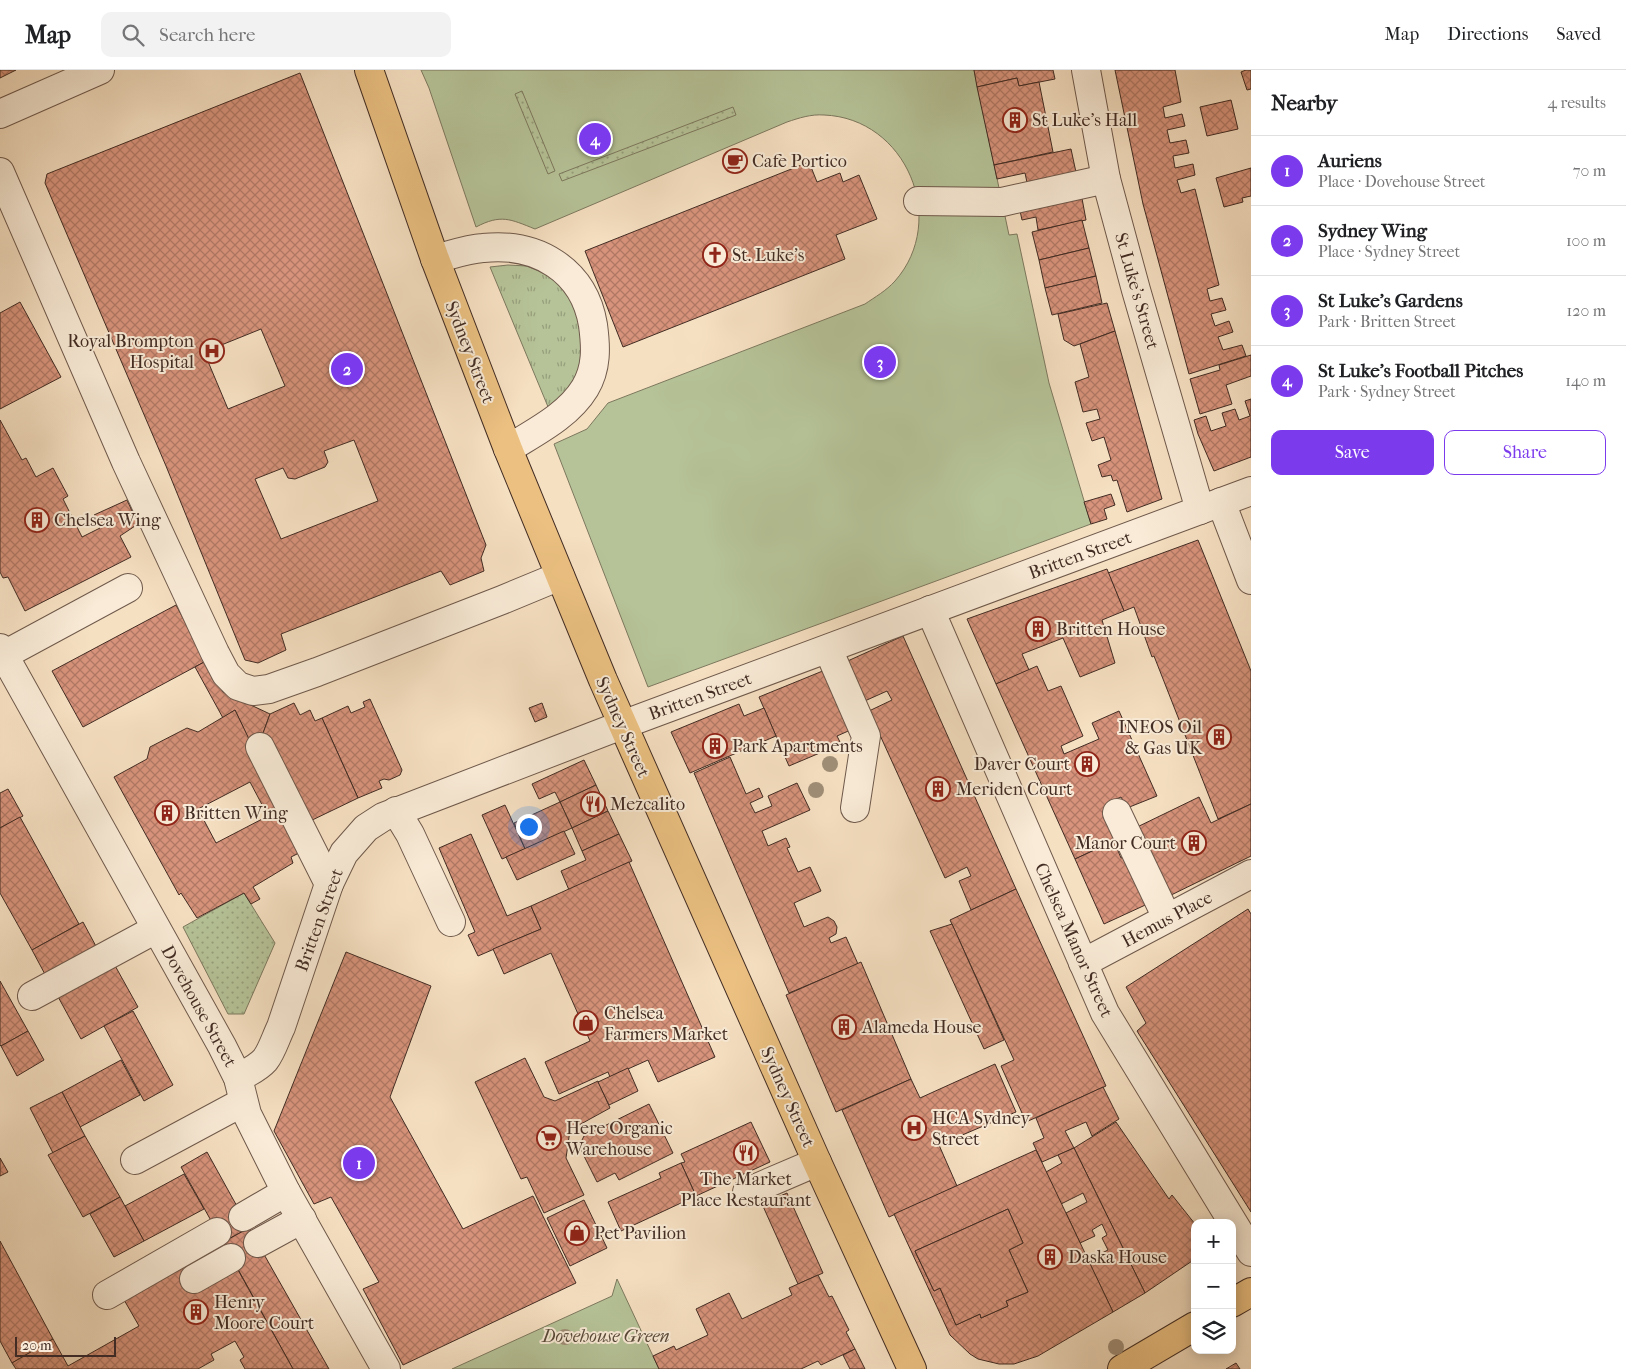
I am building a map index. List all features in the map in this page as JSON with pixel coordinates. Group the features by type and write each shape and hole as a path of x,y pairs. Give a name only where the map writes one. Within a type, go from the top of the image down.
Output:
{"main road":[{"name":"Sydney Street","path":"370,70 435,259 508,449 622,725 817,1162 912,1369"},
{"path":"1122,1369 1191,1328"}],"street":[{"name":"St Luke's Street","path":"1086,70 1106,179 1136,290 1210,506 1251,580"},
{"path":"0,114 83,73"},
{"path":"0,172 138,488 215,653 226,674 238,686 253,691 269,689 317,672 560,576"},
{"path":"918,201 1002,202 1106,179"},
{"path":"435,259 483,248 510,248 530,252 556,263 570,275 584,298 591,317 596,353 593,371 585,389 573,403 546,425 508,449"},
{"name":"Britten Street","path":"135,1160 240,1090 251,1071 265,1060 281,1027 329,884 344,853 366,828 383,817 622,725 1251,491"},
{"path":"2,651 128,588"},
{"name":"Chelsea Manor Street","path":"930,610 1105,1013 1251,1252"},
{"path":"828,648 866,736 856,808"},
{"name":"Dovehouse Street","path":"2,651 222,1046 240,1090 247,1114 286,1192 386,1369"},
{"path":"260,747 329,884"},
{"path":"396,811 410,834 451,922"},
{"path":"1117,813 1167,918"},
{"name":"Hemus Place","path":"1082,963 1251,874"},
{"path":"32,996 156,929"},
{"path":"747,1192 817,1162"},
{"path":"243,1217 286,1192"},
{"path":"258,1243 302,1219"},
{"path":"107,1295 217,1232"},
{"path":"194,1279 231,1258"}],"green space":[{"path":"421,70 974,70 1009,235 1017,234 1049,383 1091,524 648,687 554,444 587,429 608,403 865,304 884,291 895,281 911,256 918,230 918,202 910,176 897,153 877,134 853,120 814,115 787,122 535,229 506,219 492,220 476,227 429,88"},
{"path":"522,91 555,171 548,174 515,94"},
{"path":"733,107 736,115 562,181 559,174"},
{"path":"508,265 527,266 557,278 577,303 592,360 551,414 490,267"},
{"path":"244,893 275,943 244,1014 228,1014 183,927"},
{"name":"Dovehouse Green","path":"617,1279 659,1369 452,1369 612,1296"}],"building":[{"path":"0,70 16,70 0,78"},
{"path":"974,70 1053,70 1055,79 1019,86 1017,78 977,87"},
{"path":"1115,70 1175,70 1181,102 1163,107 1165,118 1182,114 1185,126 1167,130 1170,143 1186,140 1189,153 1173,156 1175,168 1193,164 1195,175 1177,180 1181,193 1195,189 1219,285 1207,289 1210,301 1222,298 1226,310 1211,314 1215,326 1229,321 1233,332 1218,337 1223,350 1242,345 1246,356 1189,374 1143,204"},
{"path":"1251,70 1251,89 1247,90 1241,72"},
{"path":"300,73 486,545 481,558 484,571 450,585 441,571 281,634 286,650 258,663 245,660 166,466 45,183 47,174","holes":["261,329 285,386 228,409 204,352","354,440 378,501 281,539 255,479 283,468 288,478 295,479 325,467 328,462 324,451"]},
{"name":"St Luke's Hall","path":"1017,78 1019,86 1039,82 1053,152 994,165 977,87"},
{"path":"1231,100 1238,129 1207,136 1200,107"},
{"path":"1071,149 1077,177 1028,187 1025,173 997,179 994,165"},
{"name":"St. Luke's","path":"809,162 817,182 840,173 843,182 859,175 877,219 836,235 845,259 623,347 585,251"},
{"path":"1251,168 1251,196 1242,198 1243,202 1224,207 1216,178"},
{"path":"1081,193 1086,220 1038,230 1036,217 1022,220 1019,206"},
{"path":"1082,220 1089,248 1039,260 1032,232"},
{"path":"1089,248 1096,276 1045,288 1039,260"},
{"path":"1096,276 1102,303 1052,315 1045,288"},
{"path":"20,302 61,377 0,409 0,313"},
{"path":"1107,303 1115,331 1074,346 1064,340 1058,314"},
{"path":"1115,331 1162,499 1127,512 1117,480 1113,481 1111,475 1102,477 1098,465 1111,460 1104,437 1092,441 1086,423 1100,419 1097,409 1083,412 1075,382 1089,377 1080,344"},
{"path":"1251,355 1251,376 1226,385 1232,404 1200,414 1190,379 1220,370 1219,365"},
{"path":"1251,399 1251,457 1214,471 1194,420 1206,416 1211,431 1226,426 1222,413 1235,409 1239,420 1250,416 1245,401"},
{"name":"Chelsea Wing","path":"0,420 22,460 26,458 36,477 53,468 68,496 63,499 82,537 100,528 94,515 127,500 138,524 120,536 131,557 25,611 8,577 3,578 0,572"},
{"path":"1111,494 1115,505 1104,509 1107,519 1091,524 1084,502"},
{"name":"INEOS Oil & Gas UK","path":"1198,540 1251,671 1251,804 1218,819 1154,656 1152,657 1134,607 1124,611 1108,573"},
{"name":"Britten House","path":"1107,569 1124,611 1102,620 1115,663 1080,677 1063,638 1022,654 1029,670 996,684 967,619"},
{"path":"176,605 206,661 83,727 52,671"},
{"name":"Meriden Court","path":"903,636 1016,889 971,910 959,881 971,876 967,867 945,878 869,711 892,700 887,691 858,704 841,664"},
{"path":"206,661 223,692 270,714 262,736 250,742 235,710 223,718 195,667"},
{"name":"Daver Court","path":"1037,666 1048,691 1061,686 1083,736 1061,746 1064,754 1099,739 1092,723 1119,711 1157,796 1127,808 1121,797 1108,803 1119,839 1075,859 996,684"},
{"path":"830,668 855,728 837,736 841,744 789,766 759,697"},
{"path":"370,699 402,770 400,775 389,780 379,781 382,788 358,798 322,718 348,706 351,713 365,707 363,702"},
{"path":"294,703 300,715 310,710 315,721 322,718 358,798 306,823 262,736 270,714"},
{"path":"542,703 547,717 535,722 529,708"},
{"name":"Park Apartments","path":"739,704 744,716 764,708 776,736 690,773 671,732"},
{"name":"Britten Wing","path":"235,710 303,851 291,857 293,863 253,887 260,899 251,904 244,893 197,918 181,893 179,895 114,777 147,759 150,747 187,728 198,732","holes":["250,782 268,816 216,843 198,809"]},
{"path":"730,757 746,794 759,788 763,797 750,803 755,813 772,806 768,796 797,783 810,810 762,831 768,846 786,838 790,847 787,848 798,872 810,867 821,891 794,903 804,927 828,917 834,921 837,927 836,934 829,938 831,943 846,937 858,964 789,993 694,773"},
{"path":"584,760 596,785 560,802 555,792 539,799 532,784"},
{"path":"596,785 608,811 572,828 560,802"},
{"path":"8,789 23,816 0,828 0,793"},
{"name":"Manor Court","path":"1199,797 1211,823 1251,804 1251,856 1165,898 1131,830"},
{"path":"560,802 572,828 525,849 514,823"},
{"path":"505,805 525,849 502,859 482,815"},
{"path":"608,811 619,834 582,851 572,828"},
{"path":"20,817 79,924 32,950 0,893 0,828"},
{"path":"564,831 575,854 517,880 506,857"},
{"path":"471,834 507,916 531,906 541,929 478,956 468,935 475,932 439,848"},
{"path":"619,834 632,861 569,890 561,871 586,860 582,851"},
{"path":"1114,841 1121,858 1125,856 1154,901 1104,924 1075,859"},
{"path":"629,862 715,1057 658,1082 648,1060 610,1077 608,1072 559,1094 545,1062 590,1041 551,953 504,974 493,949 541,929 531,906"},
{"path":"1016,889 1106,1086 1026,1122 1001,1066 1014,1060 950,920"},
{"path":"1248,909 1251,914 1251,1212 1137,1031 1146,1023 1126,987"},
{"path":"83,922 98,950 47,978 32,950"},
{"path":"952,924 1004,1040 984,1049 930,931"},
{"path":"346,952 431,986 390,1097 463,1229 533,1196 576,1283 403,1365 363,1289 379,1282 331,1197 314,1204 274,1131"},
{"path":"113,962 138,1007 81,1039 56,993"},
{"name":"Alameda House","path":"861,962 911,1079 836,1112 786,995"},
{"path":"0,981 28,1031 1,1046 0,1045"},
{"path":"133,1011 173,1085 144,1101 104,1026"},
{"path":"28,1031 44,1060 17,1076 1,1046"},
{"path":"525,1058 544,1097 555,1101 598,1081 610,1108 570,1130 566,1158 584,1195 544,1213 527,1177 521,1179 475,1082"},
{"path":"121,1060 140,1095 80,1127 62,1092"},
{"name":"HCA Sydney Street","path":"995,1064 1016,1112 939,1145 957,1186 889,1217 842,1110 911,1079 920,1098"},
{"path":"628,1068 638,1091 609,1105 598,1082"},
{"path":"1103,1087 1119,1119 1092,1136 1086,1122 1065,1131 1074,1148 1042,1162 1033,1143 1044,1138 1036,1118"},
{"path":"62,1092 85,1136 53,1153 30,1108"},
{"path":"649,1104 673,1153 619,1180 615,1173 597,1182 579,1146 584,1136"},
{"path":"751,1122 770,1162 696,1196 681,1163 685,1162 681,1154"},
{"path":"1116,1122 1169,1199 1172,1195 1191,1219 1191,1262 1145,1293 1074,1148"},
{"path":"85,1136 120,1197 83,1217 48,1155"},
{"path":"1074,1148 1145,1293 1113,1312 1088,1260 1108,1250 1102,1238 1107,1235 1102,1224 1092,1230 1095,1236 1080,1243 1066,1213 1087,1202 1083,1193 1061,1204 1046,1172 1062,1163 1058,1155"},
{"name":"Daska House","path":"1036,1150 1113,1312 1038,1356 1014,1364 999,1364 978,1359 950,1335 894,1214","holes":["1008,1209 1023,1243 1009,1250 1028,1292 1006,1301 1008,1306 981,1318 980,1314 956,1325 940,1288 934,1291 915,1251"]},
{"path":"207,1152 249,1228 223,1242 181,1167"},
{"path":"0,1158 8,1172 0,1176"},
{"path":"681,1163 696,1196 621,1231 608,1202 661,1178 659,1173"},
{"path":"184,1174 204,1209 144,1241 125,1206"},
{"path":"787,1193 823,1273 798,1284 762,1204"},
{"path":"120,1197 144,1241 114,1257 90,1214"},
{"name":"Pet Pavilion","path":"584,1200 607,1248 570,1266 547,1218"},
{"path":"1008,1209 1023,1243 1009,1250 1028,1292 1006,1301 1008,1306 981,1318 980,1314 956,1325 940,1288 934,1291 915,1251"},
{"path":"249,1228 329,1369 293,1369 223,1242"},
{"path":"0,1241 53,1339 12,1363 0,1341"},
{"name":"Henry Moore Court","path":"186,1264 201,1291 238,1270 293,1369 245,1369 240,1360 244,1357 235,1341 211,1354 214,1360 198,1369 16,1369 12,1363 53,1339 68,1366 139,1326 123,1298"},
{"path":"818,1275 829,1297 832,1296 849,1330 846,1332 855,1349 821,1365 818,1361 801,1369 659,1369 653,1356 674,1346 676,1350 708,1335 696,1309 729,1293 742,1319 792,1295 789,1288"},
{"path":"855,1349 865,1369 850,1369 843,1355"},
{"path":"1236,1363 1240,1369 1226,1369"}],"place":[{"name":"St Luke's Hall","path":"1015,120"},
{"name":"St Luke's Football Pitches","path":"595,139"},
{"name":"Cafe Portico","path":"735,161"},
{"name":"St. Luke's","path":"715,255"},
{"name":"Royal Brompton Hospital","path":"212,351"},
{"name":"St Luke's Gardens","path":"880,362"},
{"name":"Sydney Wing","path":"347,369"},
{"name":"Chelsea Wing","path":"37,520"},
{"name":"Britten House","path":"1038,629"},
{"name":"INEOS Oil & Gas UK","path":"1219,737"},
{"name":"Park Apartments","path":"715,746"},
{"name":"Daver Court","path":"1087,764"},
{"name":"Meriden Court","path":"938,789"},
{"name":"Mezcalito","path":"593,804"},
{"name":"Britten Wing","path":"167,813"},
{"name":"Manor Court","path":"1194,843"},
{"name":"Chelsea Farmers Market","path":"586,1023"},
{"name":"Alameda House","path":"844,1027"},
{"name":"HCA Sydney Street","path":"914,1128"},
{"name":"Here Organic Warehouse","path":"549,1138"},
{"name":"The Market Place Restaurant","path":"746,1153"},
{"name":"Auriens","path":"359,1163"},
{"name":"Pet Pavilion","path":"577,1233"},
{"name":"Daska House","path":"1050,1257"},
{"name":"Henry Moore Court","path":"196,1312"}]}
